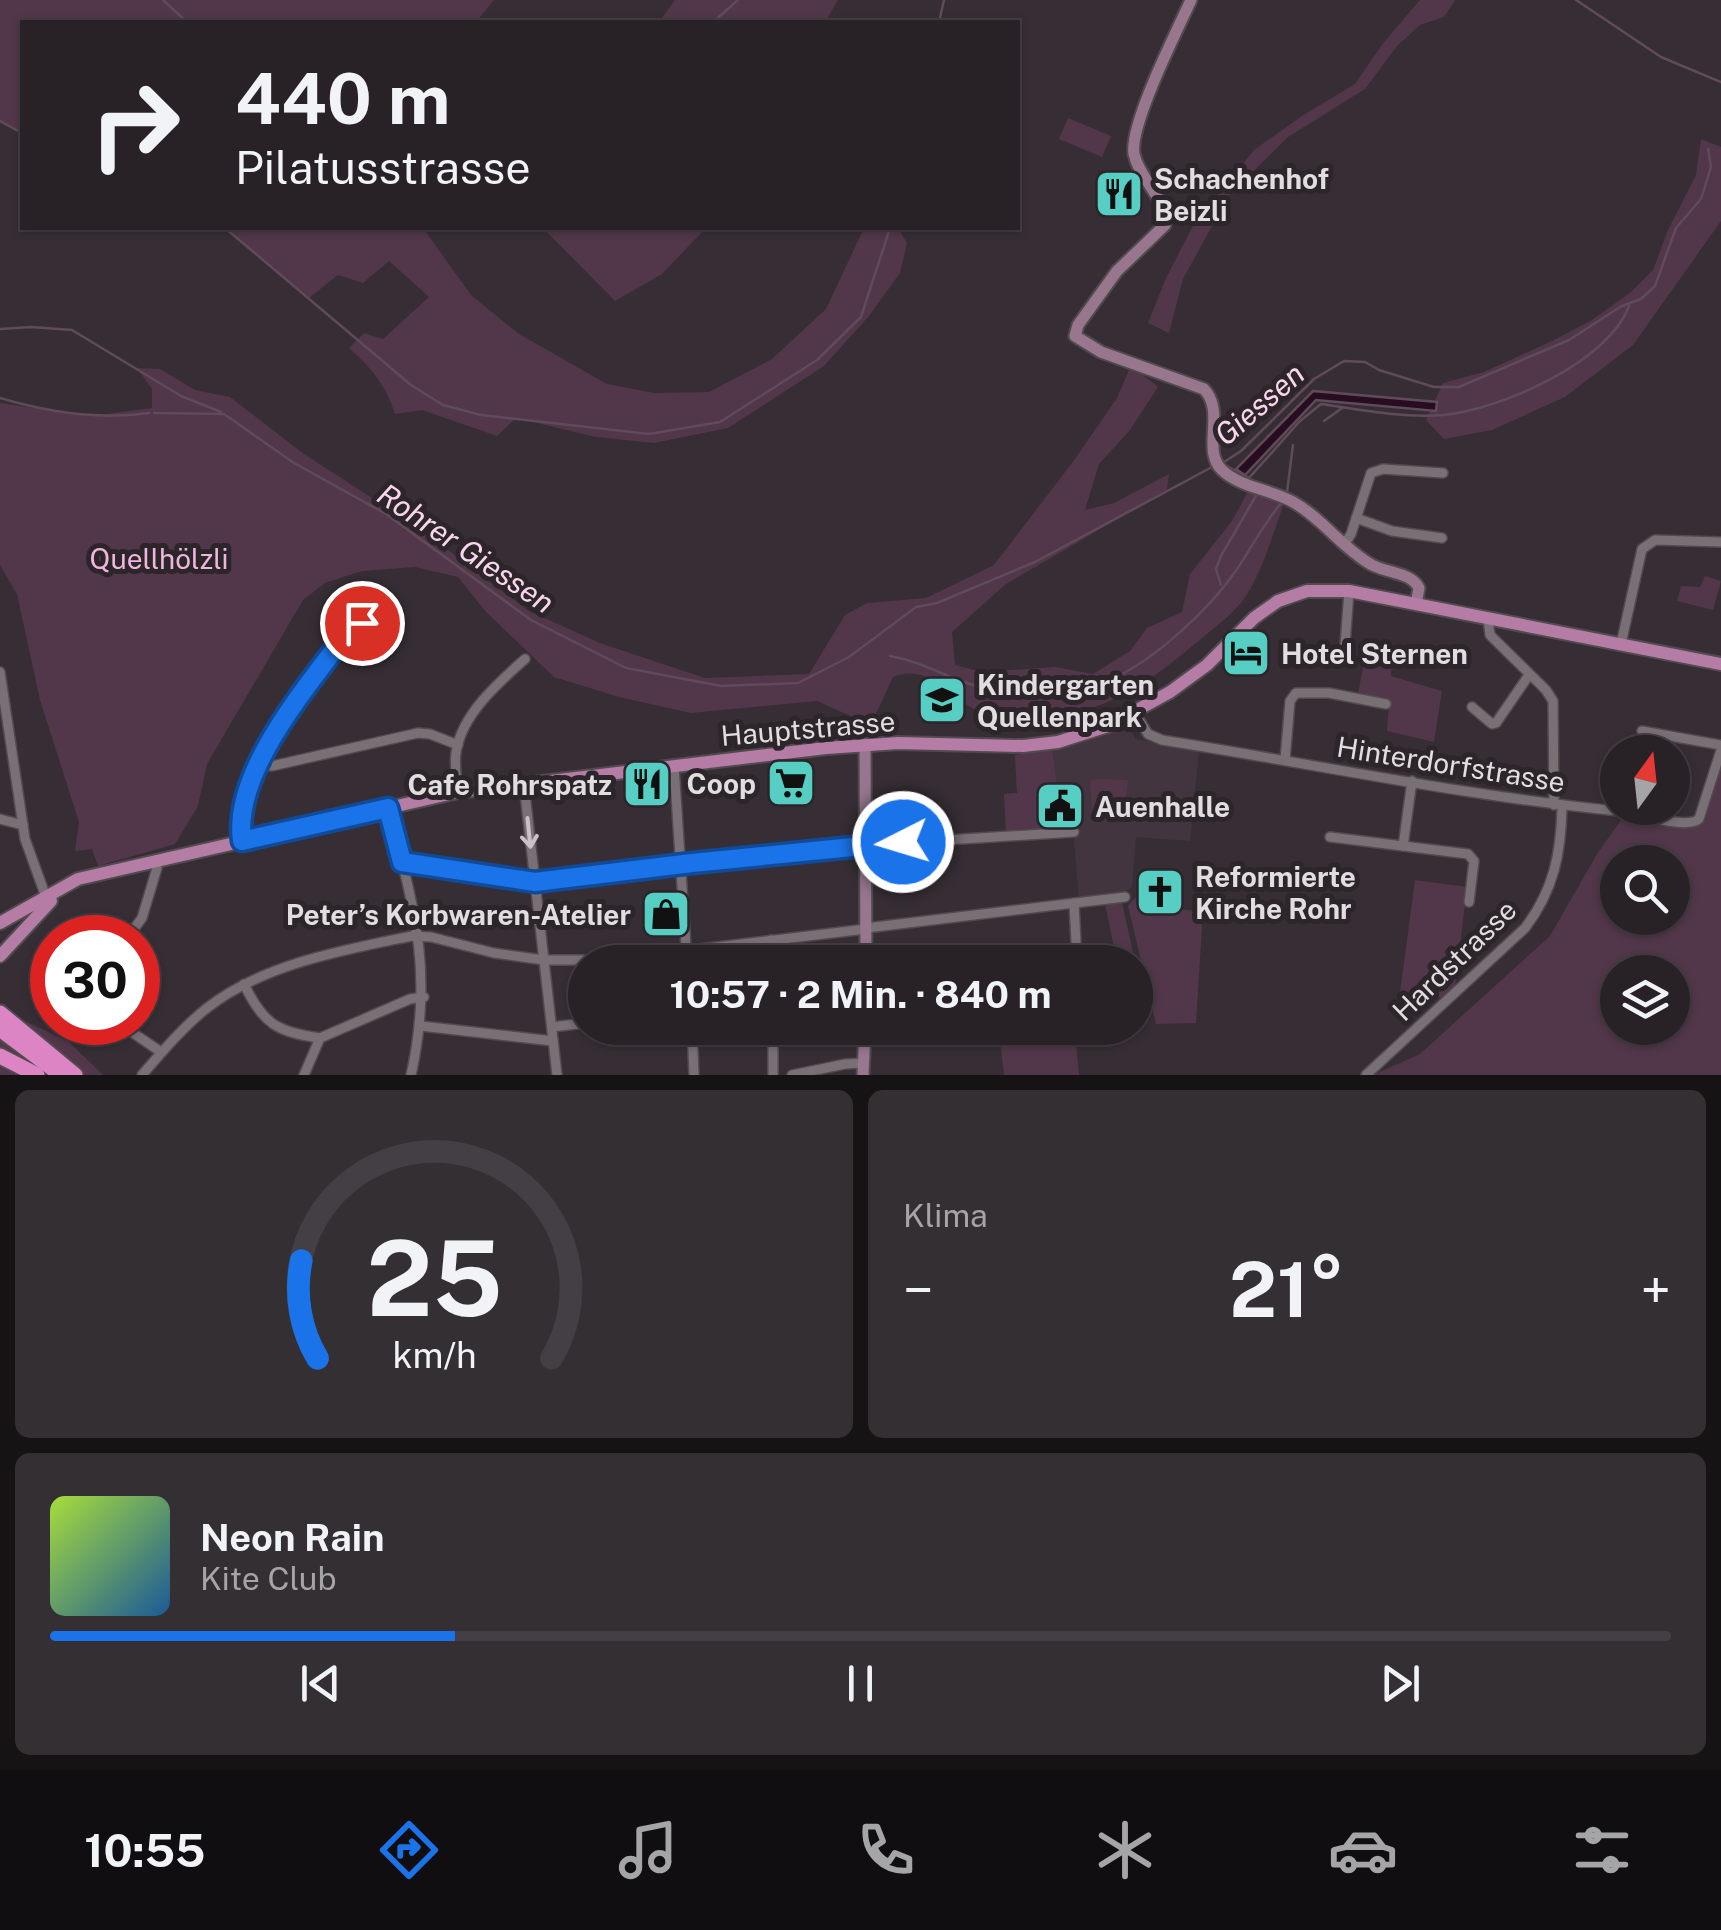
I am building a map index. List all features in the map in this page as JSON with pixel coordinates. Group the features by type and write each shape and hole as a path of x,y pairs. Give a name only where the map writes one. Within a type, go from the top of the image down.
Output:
{"highway":[{"path":"0,1012 73,1075"},
{"path":"0,1026 73,1075"},
{"path":"0,1026 60,1075"},
{"path":"0,1056 37,1075"}],"main road":[{"name":"Hauptstrasse","path":"0,956 48,899 67,885 96,875 458,792 865,744 1038,745 1082,735 1135,712 1207,665 1254,618 1278,601 1307,591 1348,591 1721,664"},
{"name":"Hauptstrasse","path":"0,924 96,875"}],"street":[{"path":"1191,0 1144,110 1133,148 1143,174 1162,204 1165,225 1117,272 1078,325 1075,336 1101,352 1204,389 1215,410 1218,466 1251,486 1296,504 1378,568 1414,580 1420,588 1416,604"},
{"path":"1344,545 1374,471 1443,473"},
{"path":"1356,518 1392,531 1442,538"},
{"path":"1621,644 1642,549 1655,540 1721,542"},
{"path":"1348,591 1345,644 1350,653"},
{"name":"Hardstrasse","path":"1366,1075 1525,928 1540,909 1557,864 1554,707 1546,690 1490,636 1488,619"},
{"path":"242,841 249,791 259,764 289,714 349,630 362,623 381,622"},
{"path":"458,792 458,745 478,707 525,658"},
{"path":"0,672 28,855 48,899"},
{"path":"1472,707 1496,724 1529,675"},
{"path":"1285,760 1290,701 1296,693 1329,693 1386,704"},
{"name":"Hinterdorfstrasse","path":"1135,712 1148,734 1162,740 1558,806 1630,812 1694,824 1699,819 1721,747"},
{"path":"1642,731 1721,747"},
{"path":"259,764 272,766 418,734 430,734 458,745"},
{"path":"865,744 866,945"},
{"path":"674,766 686,945"},
{"path":"1403,846 1412,780"},
{"path":"524,784 557,1075"},
{"path":"388,808 418,935 424,998 411,1075"},
{"path":"0,819 23,826"},
{"path":"402,862 535,882 868,845 1074,832"},
{"path":"1330,837 1471,856 1474,861 1469,902"},
{"path":"143,915 162,860"},
{"path":"746,945 1124,897"},
{"path":"1074,903 1077,945"},
{"path":"142,1075 206,1009 244,984 298,965 418,935 494,953 568,960"},
{"path":"771,940 771,945"},
{"path":"244,984 268,1022 286,1032 320,1038 410,999 424,998"},
{"path":"422,1026 554,1041"},
{"path":"552,1027 568,1026"},
{"path":"304,1075 320,1038"},
{"path":"152,1045 162,1052"},
{"path":"693,1045 694,1075"},
{"path":"773,1045 773,1075"},
{"path":"792,1075 845,1064 864,1069"}],"shaded area":[{"path":"1313,391 1437,402 1436,411 1316,400 1245,475 1236,469"},
{"path":"1127,725 1136,739 1199,751 1190,841 1136,837 1132,887 1124,893 1079,899 1073,829 1006,833 1004,794 1017,793 1015,755 1082,742"}],"green space":[{"path":"0,0 494,0 478,20 20,20 20,133 0,122"},
{"path":"675,0 838,0 826,20 660,20"},
{"path":"1420,0 1455,0 1444,17 1420,25 1397,46 1365,89 1288,137 1229,195 1183,279 1169,333 1148,323 1195,222 1254,150 1355,84"},
{"path":"1068,118 1111,136 1102,157 1059,139"},
{"path":"1701,139 1721,147 1721,221 1633,345 1565,397 1492,430 1444,439 1426,420 1443,383 1484,372 1592,320 1631,292 1653,270 1696,175"},
{"path":"227,230 424,230 471,295 519,334 607,384 654,393 709,392 772,359 826,309 863,230 902,230 907,243 900,273 869,316 824,366 728,428 654,443 596,437 516,418 497,436 422,410 395,414 377,378 349,348 364,333 383,339 429,297 389,261 363,283 338,275 309,298"},
{"path":"545,230 704,230 662,274 615,301"},
{"name":"Quellhölzli","path":"1131,365 1158,387 1130,430 1099,464 1085,510 1114,503 1169,474 1167,490 1006,584 952,632 955,665 982,672 1056,667 1093,674 1130,651 1147,628 1182,612 1190,574 1232,521 1251,486 1286,498 1261,567 1241,603 1162,670 1103,704 1058,716 999,717 969,706 928,678 906,674 893,677 875,716 855,718 817,701 691,713 554,677 486,612 458,577 415,567 362,571 325,583 303,600 207,764 198,806 175,844 98,866 92,849 75,851 79,822 40,700 17,594 0,565 0,403 91,416 152,408 152,389 137,368 160,369 195,390 230,397 304,454 423,531 529,611 600,643 705,678 809,674 845,615 867,603 926,598 994,565 1117,398"},
{"path":"1705,576 1721,581 1713,610 1677,601 1681,586 1700,587"},
{"path":"1367,648 1393,653 1391,676 1442,691 1434,742 1387,731 1389,702 1358,693"},
{"path":"1052,750 1057,787 1042,789 1044,831 1006,833 1004,794 1017,793 1015,755"},
{"path":"1721,750 1721,1075 1373,1075 1420,1054 1550,936 1600,850 1600,935 1690,935 1690,845 1603,845 1618,825 1699,824"},
{"path":"1128,780 1123,819 1095,817 1092,813 1090,781"},
{"path":"1415,880 1467,887 1455,987 1442,998 1428,995 1426,1005 1399,1000"},
{"path":"1135,898 1150,908 1203,911 1196,1023 1156,1024 1153,945 1137,945 1128,906"},
{"path":"1122,902 1131,945 1114,945 1105,903"},
{"path":"0,1009 30,1023 30,1045 72,1045 103,1075 0,1075"},
{"path":"1001,1045 1076,1045 1079,1075 1004,1075"}],"waterway":[{"path":"163,0 185,20"},
{"path":"715,20 738,0"},
{"path":"939,20 944,0"},
{"name":"Giessen","path":"1576,0 1661,57 1721,82"},
{"path":"0,121 20,132"},
{"name":"Giessen","path":"1224,462 1241,451 1314,379 1344,361 1365,362 1434,387 1459,387 1569,340 1620,307 1641,299 1655,286 1676,228 1701,199 1711,167 1708,149"},
{"path":"227,230 411,385 443,405 481,415 649,434 720,422 817,360 861,317 889,230"},
{"path":"1225,465 1249,478 1300,421 1321,404 1428,416 1466,411 1521,393 1550,380 1599,346 1618,327 1629,306"},
{"name":"Rohrer Giessen","path":"0,329 72,330 181,396 221,412"},
{"name":"Rohrer Giessen","path":"0,398 74,413 149,413"},
{"path":"1324,421 1342,408"},
{"name":"Rohrer Giessen","path":"154,413 224,414 294,463 386,514 531,620 626,668 721,686 798,683 849,657 916,607 937,603 1035,562 1212,467"},
{"path":"1287,492 1293,445"},
{"path":"1221,585 1216,569 1221,556 1257,494"},
{"path":"890,656 999,690 1069,689 1114,678 1164,645 1211,601 1282,502"}],"place":[{"name":"Schachenhof Beizli","path":"1119,194"},
{"name":"Hotel Sternen","path":"1246,653"},
{"name":"Kindergarten Quellenpark","path":"942,700"},
{"name":"Coop","path":"791,783"},
{"name":"Cafe Rohrspatz","path":"647,784"},
{"name":"Auenhalle","path":"1060,806"},
{"name":"Reformierte Kirche Rohr","path":"1160,892"},
{"name":"Peter’s Korbwaren-Atelier","path":"666,914"}],"route":[{"path":"362,623 349,630 264,753 249,791 242,841 388,808 402,862 531,882 903,842"}]}
